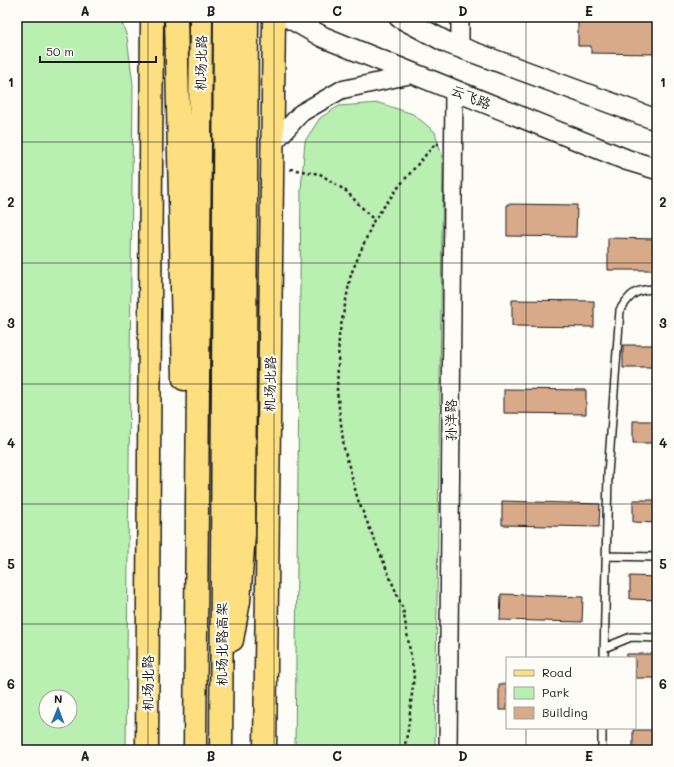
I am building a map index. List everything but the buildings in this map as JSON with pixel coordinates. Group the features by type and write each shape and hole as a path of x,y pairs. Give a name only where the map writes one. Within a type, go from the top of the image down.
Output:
{"main road":[{"name":"机场北路","path":"147,750 152,17"},
{"path":"176,17 184,420 197,540"},
{"name":"机场北路","path":"197,540 201,17"},
{"name":"机场北路","path":"222,538 224,17"},
{"path":"222,700 239,601 244,534 248,17"},
{"name":"机场北路","path":"265,750 274,17"},
{"name":"云飞路","path":"288,17 323,37 627,160 657,169"},
{"path":"399,17 460,48 657,120"},
{"name":"机场北路高架","path":"221,750 222,538"},
{"name":"机场北路高架","path":"195,750 197,540"}],"street":[{"path":"460,17 460,48"},
{"path":"273,155 302,113 341,90 414,74"},
{"name":"孙洋路","path":"448,750 454,90"}],"lane":[{"path":"604,657 608,474 620,310 630,294 644,289 657,289"},
{"path":"606,556 657,557"},
{"path":"604,648 631,637 657,638"},
{"path":"602,729 602,750"}],"path":[{"path":"404,750 408,730 414,675 403,609 358,500 344,448 337,391 339,336 351,274 374,220 400,185 436,144 453,144"},
{"path":"273,155 320,174 346,191 374,220"}],"green space":[{"path":"17,17 120,17 127,37 133,85 126,750 17,750"},
{"path":"379,103 413,114 435,132 443,160 435,750 295,750 301,190 305,141 320,118 339,106"}]}
